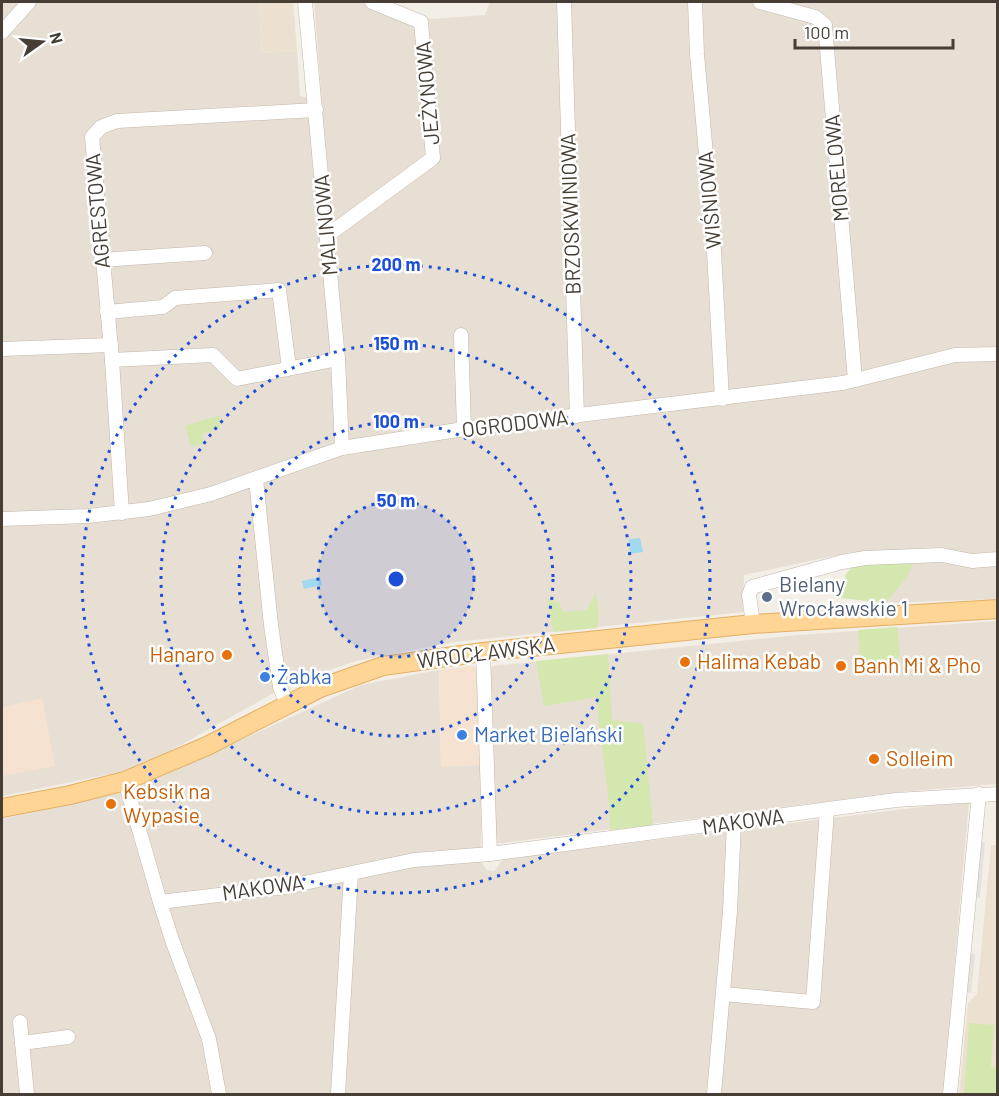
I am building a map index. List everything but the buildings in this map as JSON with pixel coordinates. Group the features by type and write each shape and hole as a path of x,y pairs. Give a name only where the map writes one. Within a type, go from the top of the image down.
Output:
{"main road":[{"name":"WROCŁAWSKA","path":"2,808 70,795 124,781 207,746 287,704 349,676 383,666 483,652 753,624 998,609"}],"street":[{"path":"2,32 29,2"},
{"name":"MALINOWA","path":"305,2 328,235 338,359 342,448"},
{"name":"JEŻYNOWA","path":"328,235 433,158 422,22 372,2"},
{"name":"WIŚNIOWA","path":"695,2 697,54 713,232 722,399"},
{"name":"MORELOWA","path":"760,2 814,17 825,25 855,380"},
{"name":"BRZOSKWINIOWA","path":"563,7 577,416"},
{"name":"AGRESTOWA","path":"122,513 111,345 92,137 101,127 117,121 316,110"},
{"path":"102,260 205,253"},
{"path":"107,312 163,307 175,298 279,290 289,368"},
{"path":"461,334 464,429"},
{"path":"2,349 111,345"},
{"name":"OGRODOWA","path":"2,519 122,513 190,499 256,479 342,448 464,429 722,399 855,380 955,355 998,354"},
{"path":"112,360 213,355 237,379 338,359"},
{"path":"256,479 271,625 280,687 287,704"},
{"path":"753,624 749,595 752,587 842,562 942,555 972,561 998,559"},
{"path":"483,652 490,854"},
{"path":"124,781 172,940 209,1039 219,1095"},
{"path":"950,1095 979,794"},
{"name":"MAKOWA","path":"160,902 285,887 414,860 490,854 896,800 998,794"},
{"path":"723,993 813,1002 827,810"},
{"path":"714,1095 734,823"},
{"path":"338,1095 351,874"},
{"path":"20,1022 27,1095"},
{"path":"22,1043 68,1037"}],"shaded area":[{"path":"2,2 259,2 262,53 297,51 300,96 322,102 314,2 361,2 430,19 485,15 490,2 997,2 997,599 885,603 853,552 744,575 743,612 455,642 356,661 312,676 272,694 168,752 120,772 2,796"},
{"path":"259,2 293,2 297,51 262,53"},
{"path":"997,621 997,784 899,792 495,844 489,670 493,666 798,635"},
{"path":"474,666 478,670 481,765 441,767 439,670"},
{"path":"439,670 441,766 481,765 481,862 487,870 494,871 503,859 969,801 943,1094 2,1094 2,819 130,791 361,685"},
{"path":"42,698 55,766 2,776 2,707"},
{"path":"979,842 985,842 980,898 974,898"},
{"path":"991,845 997,845 997,1094 959,1094 968,1003 977,994"},
{"path":"968,953 975,954 971,993 964,992"}],"green space":[{"path":"220,415 220,428 202,434 204,443 191,447 185,426"},
{"path":"908,551 912,566 907,577 885,603 841,598 846,574 865,552"},
{"path":"596,593 599,618 597,628 553,632 548,599 559,602 563,612 587,610"},
{"path":"897,627 900,657 889,658 888,664 860,663 858,630"},
{"path":"608,654 612,720 643,724 653,825 610,830 597,697 544,706 536,661"},
{"path":"969,1023 994,1025 991,1067 997,1068 997,1094 964,1094"}],"water":[{"path":"640,538 643,552 630,554 629,539"},
{"path":"320,577 322,585 304,589 302,581"}],"place":[{"name":"Bielany Wrocławskie 1","path":"767,597"},
{"name":"Hanaro","path":"227,655"},
{"name":"Halima Kebab","path":"685,662"},
{"name":"Banh Mi & Pho","path":"841,666"},
{"name":"Żabka","path":"265,677"},
{"name":"Market Bielański","path":"462,735"},
{"name":"Solleim","path":"874,759"},
{"name":"Kebsik na Wypasie","path":"111,804"}]}
